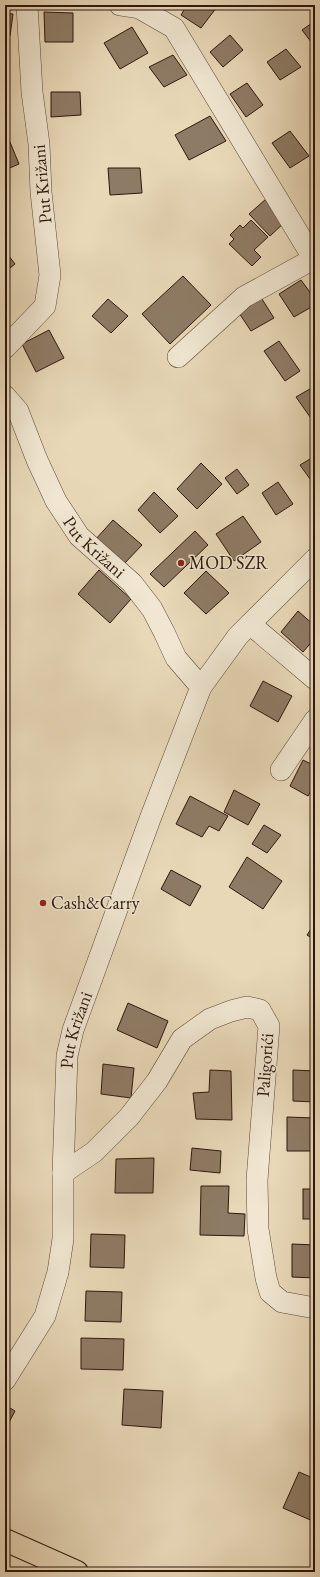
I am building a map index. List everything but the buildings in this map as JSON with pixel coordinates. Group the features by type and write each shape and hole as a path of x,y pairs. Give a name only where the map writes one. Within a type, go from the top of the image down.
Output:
{"main road":[{"path":"5,1540 77,1572"}],"street":[{"name":"Put Križani","path":"5,348 45,306 50,275 41,192 39,144 32,92 27,5"},
{"path":"120,5 139,8 174,28 315,259 244,297 178,357"},
{"name":"Put Križani","path":"5,396 18,411 37,460 56,500 79,536 132,583 152,609 176,658 201,687"},
{"name":"Put Križani","path":"5,1380 45,1316 58,1272 63,1239 63,1173 67,1056 73,1030 150,819 201,687 238,636 315,559"},
{"path":"250,624 315,679"},
{"path":"281,770 315,720"},
{"name":"Paligorići","path":"63,1173 94,1152 130,1117 156,1081 182,1039 210,1019 231,1011 248,1007 260,1010 269,1026 257,1180 258,1229 266,1278 270,1292 282,1302 315,1308"}],"place":[{"name":"MOD SZR","path":"181,563"},
{"name":"Cash&Carry","path":"43,903"}]}
